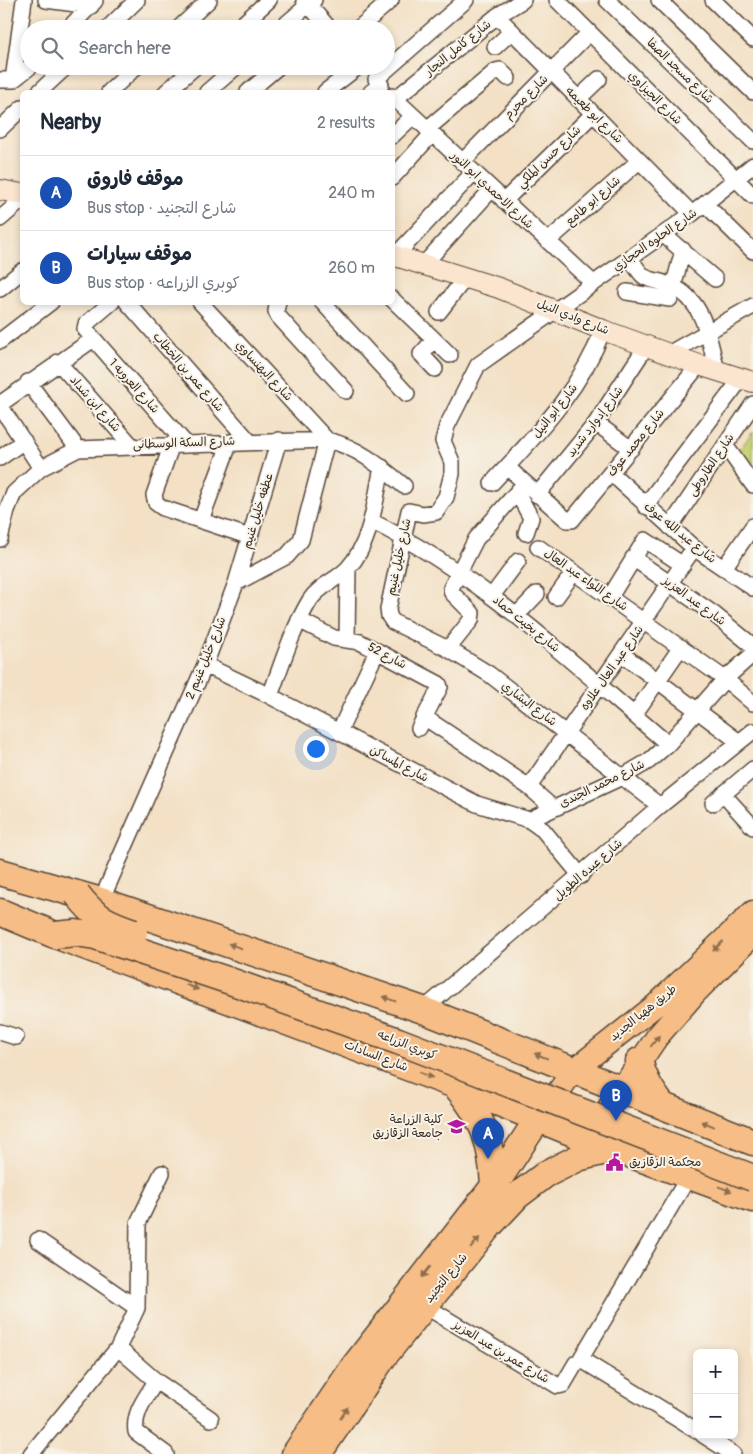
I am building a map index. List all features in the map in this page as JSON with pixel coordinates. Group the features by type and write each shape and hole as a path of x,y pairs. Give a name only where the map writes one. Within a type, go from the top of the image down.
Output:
{"highway":[{"path":"0,872 89,897 423,1010 753,1142"},
{"name":"كوبري الزراعه","path":"89,897 89,910 118,927 418,1032 753,1163"},
{"name":"شارع السادات","path":"0,912 55,935 455,1086 614,1149 753,1199"},
{"name":"كوبري الزراعه","path":"55,935 76,933 112,941 230,981 398,1041 753,1178"},
{"path":"640,1061 644,1077 652,1093 663,1106"},
{"path":"455,1086 481,1121 501,1176 519,1168 528,1174 533,1184"},
{"name":"شارع التجنيد","path":"295,1454 379,1332 501,1176 538,1119"},
{"name":"شارع التجنيد","path":"318,1454 363,1383 489,1226 517,1196 546,1174 578,1158 614,1149"}],"main road":[{"name":"طريق ههيا الجديد","path":"538,1119 574,1070 668,994 753,912"},
{"name":"طريق ههيا الجديد","path":"588,1139 620,1088 695,992 753,935"}],"street":[{"path":"6,80 24,0"},
{"path":"46,0 94,3"},
{"path":"116,20 137,0"},
{"path":"188,20 209,0"},
{"path":"247,20 269,0"},
{"path":"369,20 392,0"},
{"path":"385,90 466,0"},
{"name":"شارع الجيزاوي","path":"557,0 753,196"},
{"name":"شارع مسجد الصفا","path":"607,0 753,142"},
{"path":"659,0 753,92"},
{"path":"713,0 753,39"},
{"path":"290,20 309,2 322,20"},
{"name":"شارع كامل النجار","path":"386,90 497,16 514,2"},
{"path":"77,20 94,3"},
{"name":"شارع ابو طعيمه","path":"497,16 692,214"},
{"path":"495,47 512,31"},
{"name":"شارع محرم","path":"395,254 551,72 590,33"},
{"path":"395,174 430,132 496,71 500,70 508,78"},
{"path":"6,80 20,72"},
{"path":"37,75 46,90 59,75"},
{"path":"111,90 127,75"},
{"path":"168,90 186,75"},
{"path":"209,90 227,75"},
{"path":"250,90 269,75"},
{"path":"328,90 347,75"},
{"name":"شارع الاحمدي ابو النور","path":"371,75 383,90"},
{"path":"578,98 598,79"},
{"name":"شارع الاحمدي ابو النور","path":"395,100 593,283"},
{"path":"0,129 20,110"},
{"name":"شارع حسن الملكي","path":"504,201 593,114"},
{"path":"395,133 413,116"},
{"name":"شارع ابو طامع","path":"548,241 639,161"},
{"name":"شارع الحلوه الحجازي","path":"554,310 664,235 737,180 753,165"},
{"path":"425,263 492,189"},
{"path":"0,190 20,194"},
{"path":"0,219 20,196"},
{"path":"705,204 753,251"},
{"path":"664,235 715,279"},
{"path":"627,292 670,299 683,250"},
{"name":"شارع وادي النيل","path":"395,255 466,276 603,330 747,380"},
{"path":"630,258 646,280 673,286 694,303 702,316 707,332 708,368"},
{"path":"0,289 20,273"},
{"path":"439,312 466,276"},
{"path":"395,302 450,355"},
{"path":"0,342 48,305"},
{"name":"شارع العروبه 1","path":"109,305 84,327 92,340 178,444"},
{"name":"شارع عمر بن الخطاب","path":"130,305 249,441"},
{"name":"شارع البهنساوي","path":"203,305 327,440"},
{"path":"277,305 276,311 278,316 346,391"},
{"path":"325,305 407,394"},
{"path":"670,353 753,306"},
{"name":"شارع خليل غنيم","path":"389,616 388,609 402,536 409,511 423,514 436,512 446,497 452,468 444,448 444,434 478,365 554,310"},
{"name":"شارع ابو النيل","path":"492,483 541,430 579,381 595,352 603,330"},
{"path":"41,468 0,405 28,382 92,340"},
{"path":"434,340 421,354 435,369"},
{"name":"شارع إدوارد شديد","path":"537,495 596,424 647,345"},
{"name":"شارع ابن شداد","path":"58,362 132,446"},
{"name":"شارع محمد عوف","path":"537,495 567,520 572,520 631,449 708,368"},
{"path":"645,506 747,380"},
{"path":"28,382 78,448"},
{"name":"شارع الطاروطى","path":"670,527 753,404"},
{"path":"596,424 631,449"},
{"name":"شارع السكة الوسطانى","path":"0,539 7,510 7,490 41,468 78,448 280,440 327,440 343,444 360,452 382,467 404,486"},
{"name":"عطفه خليل غنيم","path":"236,582 280,440"},
{"path":"236,582 287,556 301,540 327,440"},
{"path":"0,458 24,441"},
{"path":"201,520 230,442"},
{"path":"178,444 154,499 159,506 250,538"},
{"path":"725,445 753,486"},
{"path":"508,466 521,488 530,518 526,533"},
{"path":"270,696 299,620 318,591 348,569 360,551 371,521 382,467"},
{"name":"شارع عبد الله عوف","path":"611,473 645,506 694,548 753,588"},
{"path":"521,488 537,495"},
{"path":"448,649 471,620 470,609 451,591 459,573 483,528 521,488"},
{"name":"شارع بخيت حماد","path":"371,521 402,536 492,596 668,744"},
{"path":"724,568 753,526"},
{"path":"610,597 643,542 648,541 683,565"},
{"name":"شارع اللواء عبد العال","path":"538,547 681,647 725,679 753,703"},
{"name":"شارع عبد العال علاوه","path":"529,787 600,687 694,548"},
{"name":"شارع عبد العزيز","path":"633,558 671,583 753,646"},
{"path":"492,596 518,561"},
{"path":"347,640 348,569"},
{"path":"556,597 574,572"},
{"name":"شارع خليل غنيم 2","path":"89,897 205,665 236,582"},
{"path":"516,616 537,594"},
{"name":"شارع البشاري","path":"389,616 394,622 448,649 498,680 660,806"},
{"name":"شارع 52","path":"299,620 334,638 360,642 439,684 440,687 421,722 529,787 554,808"},
{"path":"634,715 681,647"},
{"path":"339,732 377,651"},
{"path":"622,654 739,742"},
{"name":"شارع محمد الجندى","path":"529,820 622,777 649,761 668,744 725,679 753,654"},
{"name":"شارع المساكن","path":"205,665 270,696 477,804 529,820 543,830 581,876"},
{"name":"شارع عبده الطويل","path":"423,1010 581,876 660,806 753,731"},
{"path":"750,817 718,798 753,769"},
{"path":"0,1032 16,1037"},
{"path":"31,1454 118,1348 137,1308 138,1223 162,1173"},
{"path":"689,1176 580,1360 693,1429"},
{"path":"38,1240 137,1308"},
{"name":"شارع عمر بن عبد العزيز","path":"425,1306 558,1386 563,1385 580,1360"},
{"path":"118,1348 156,1381 211,1419"},
{"path":"156,1381 136,1414 136,1432 166,1454"},
{"path":"709,1439 729,1453"}],"green space":[{"path":"753,432 753,468 736,454"}],"place":[{"name":"موقف سيارات","path":"616,1121"},
{"name":"كلية الزراعة جامعة الزقازيق","path":"457,1126"},
{"name":"موقف فاروق","path":"488,1159"},
{"name":"محكمة الزقازيق","path":"615,1162"}]}
